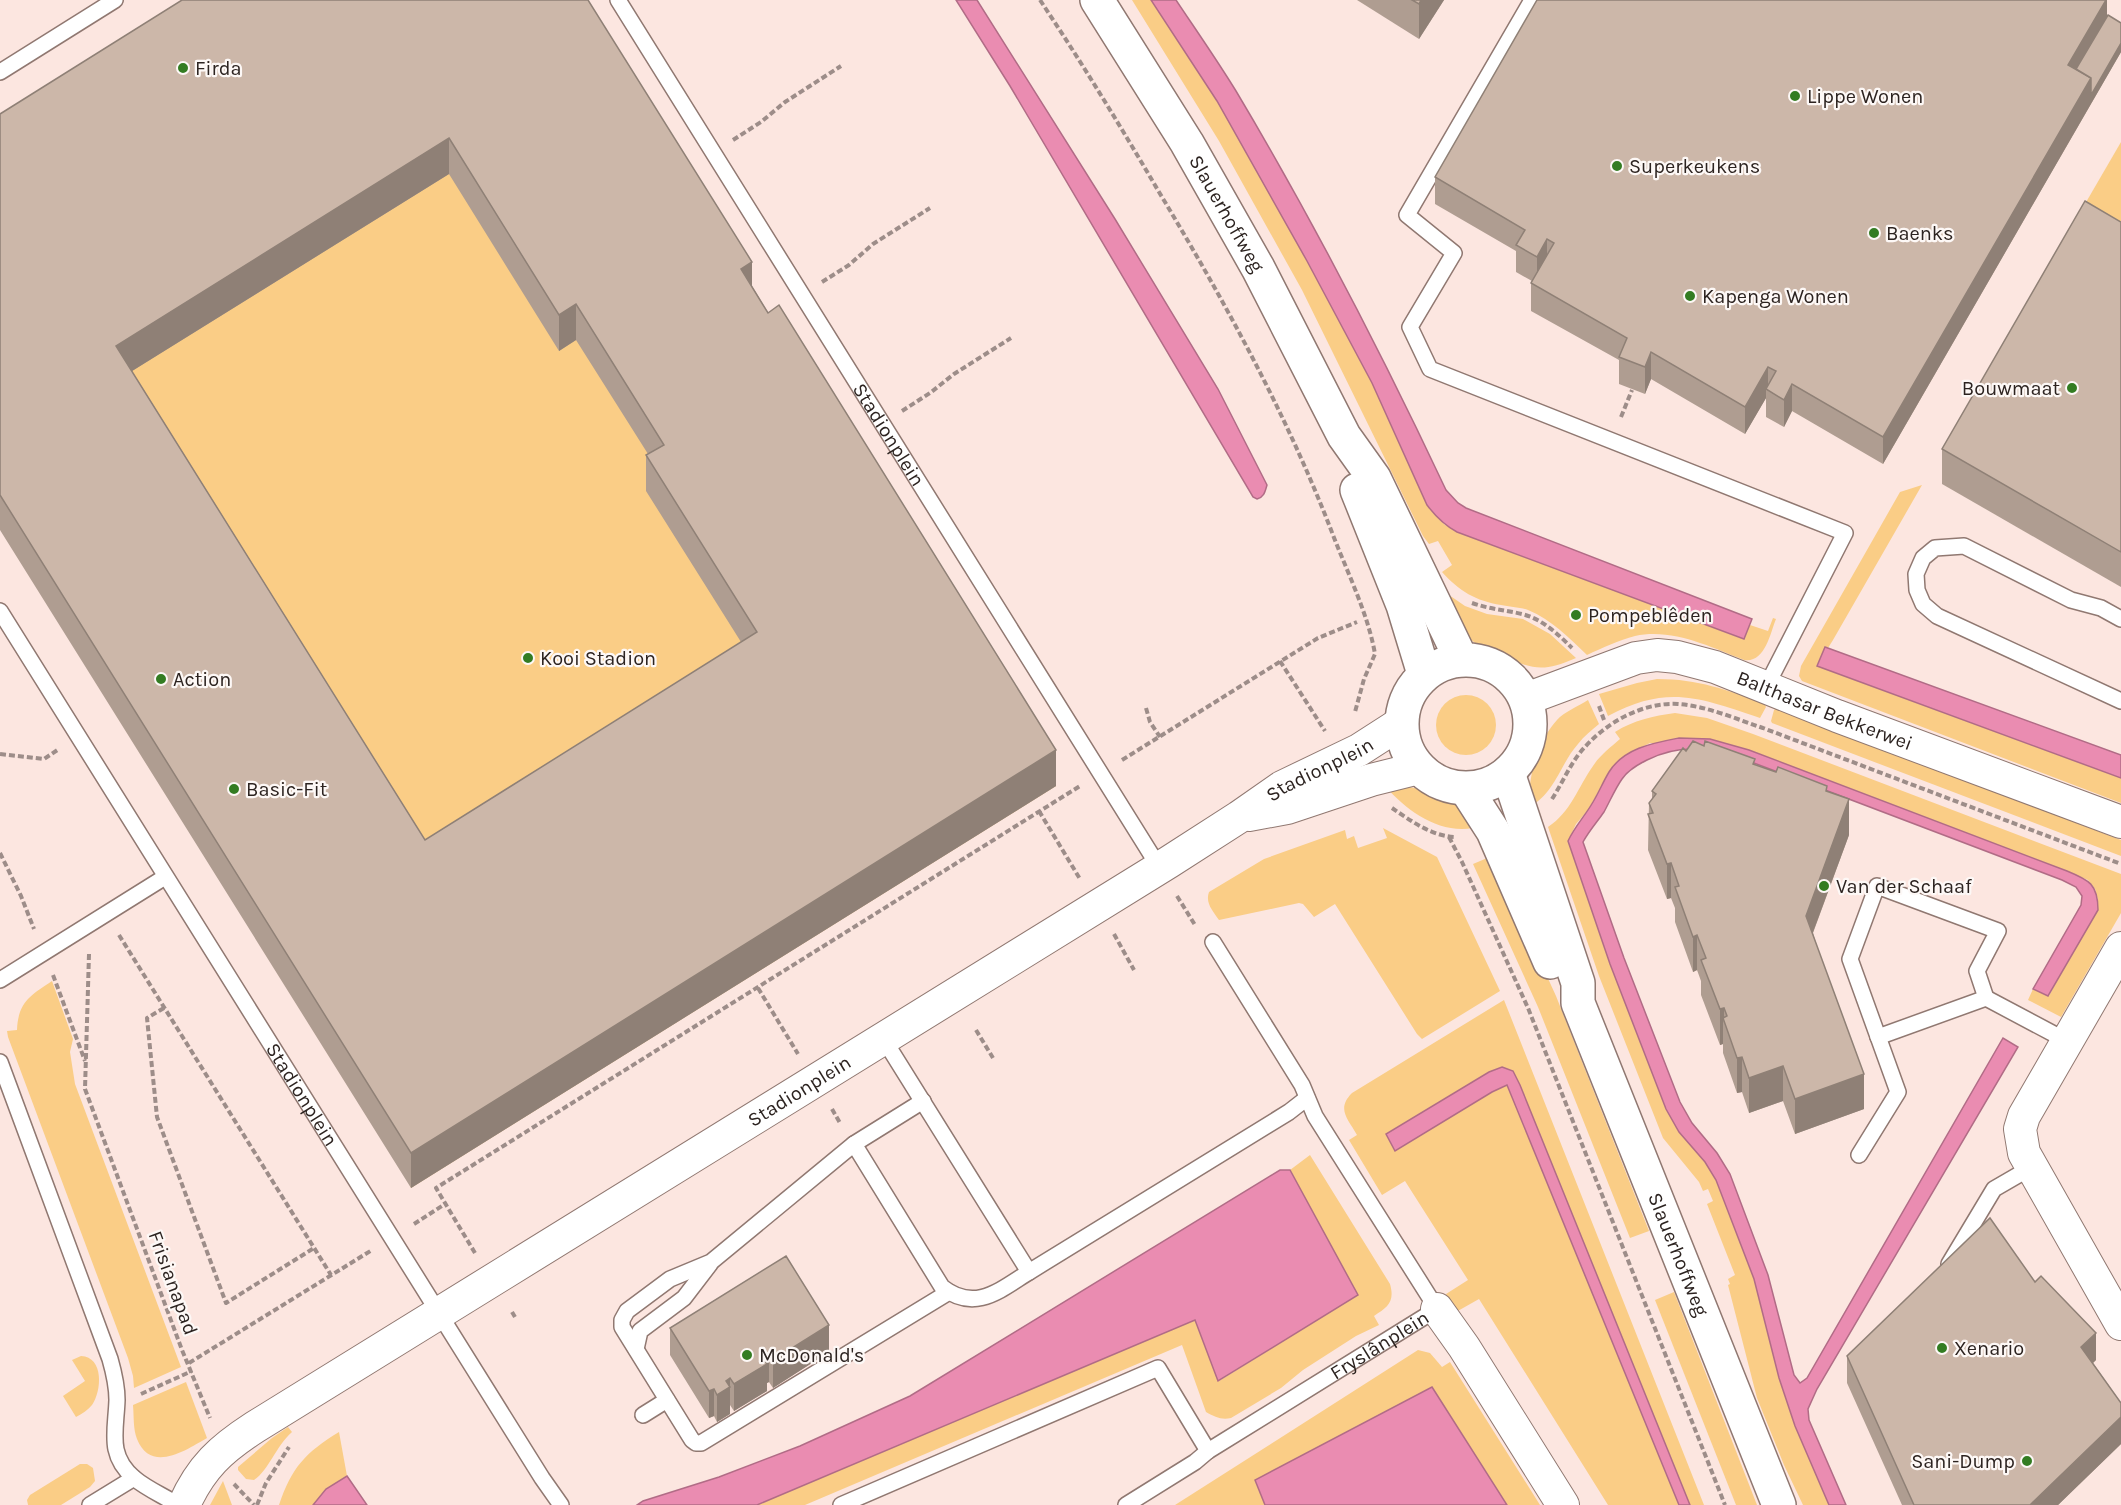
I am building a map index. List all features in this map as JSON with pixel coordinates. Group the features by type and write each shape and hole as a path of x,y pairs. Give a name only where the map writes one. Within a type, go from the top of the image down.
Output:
{"main road":[{"name":"Slauerhoffweg","path":"1097,0 1187,143 1252,257 1344,436 1374,478 1461,659"},
{"name":"Slauerhoffweg","path":"1344,436 1357,488 1403,605 1424,674"},
{"path":"1461,659 1488,662 1511,676 1526,699 1531,726 1525,752 1508,773 1488,785 1466,789 1440,783 1419,768 1406,747 1401,723 1408,696 1424,674 1442,664 1461,659"},
{"name":"Slauerhoffweg","path":"1508,773 1578,983 1578,1003 1779,1505"},
{"name":"Slauerhoffweg","path":"1466,789 1493,831 1562,990 1578,1003"}],"street":[{"name":"Balthasar Bekkerwei","path":"1526,699 1636,658 1657,656 1687,659 1715,667 1837,716 2121,822"},
{"name":"Stadionplein","path":"184,1505 198,1477 221,1452 255,1426 883,1038 1166,879 1239,817 1282,787 1359,750 1401,723"},
{"name":"Stadionplein","path":"1239,817 1287,808 1371,780 1419,768"},
{"path":"2121,948 2024,1116 2020,1129 2024,1153 2121,1324"},
{"name":"Fryslânplein","path":"1437,1309 1464,1347 1563,1505"}],"lane":[{"path":"0,72 116,0"},
{"name":"Stadionplein","path":"618,0 1166,879"},
{"path":"1532,0 1407,215 1454,254 1410,327 1430,369 1845,533 1766,687"},
{"path":"2121,619 2101,608 2071,600 1964,546 1935,548 1923,558 1916,574 1917,590 1923,604 1937,616 2121,701"},
{"name":"Stadionplein","path":"0,611 439,1312"},
{"path":"0,980 165,877"},
{"path":"1859,1155 1898,1092 1850,958 1877,886 1998,931 1977,971 1986,998 2067,1041"},
{"path":"1206,938 1302,1085 1315,1116 1437,1309"},
{"path":"1878,1037 1986,998"},
{"path":"883,1038 1029,1272"},
{"path":"0,1062 110,1359 116,1380 117,1399 114,1442 120,1462 134,1478 178,1505"},
{"path":"854,1144 942,1287 960,1298 975,1300 993,1294 1270,1124 1307,1098"},
{"path":"636,1349 640,1331 684,1298 711,1262 854,1144 923,1101"},
{"path":"1949,1264 1994,1189 2032,1167"},
{"path":"711,1262 670,1279 627,1311 622,1320 622,1328 696,1443 701,1443 773,1398 802,1383 949,1292"},
{"name":"Fryslânplein","path":"1126,1505 1195,1462 1208,1451 1437,1309"},
{"path":"439,1312 561,1505"},
{"path":"841,1505 1158,1368 1208,1451"},
{"path":"643,1415 667,1400"},
{"path":"90,1505 134,1478"}],"path":[{"path":"1040,0 1070,44 1128,139 1244,341 1321,504 1366,619"},
{"path":"713,152 761,122 785,102 841,66"},
{"path":"801,295 849,265 873,244 930,208"},
{"path":"882,423 1011,338"},
{"path":"478,1258 436,1188 1280,661 1318,638 1357,622"},
{"path":"1280,661 1316,720 1330,737"},
{"name":"Balthasar Bekkerwei","path":"1607,727 1619,719 1650,707 1678,704 1713,711 2121,864"},
{"path":"1146,708 1150,722 1160,737"},
{"path":"0,754 44,759 79,737"},
{"path":"1389,806 1424,828 1449,837 1462,862 1528,1008 1725,1505"},
{"path":"0,853 27,914"},
{"path":"1166,879 1206,938"},
{"path":"106,914 331,1275"},
{"name":"Frisianapad","path":"90,923 85,1089 216,1432 228,1476 254,1505"},
{"name":"Frisianapad","path":"54,980 86,1063"},
{"path":"164,1008 147,1018 157,1117 226,1303 314,1248"},
{"path":"976,1030 993,1058"},
{"path":"189,1364 446,1204"},
{"path":"169,1381 192,1371"}],"shaded area":[{"name":"Kooi Stadion","path":"566,0 1056,786 411,1188 0,149"},
{"path":"956,0 977,0 1115,219 1218,389 1267,485 1264,494 1259,498 1253,497 1010,86"},
{"path":"1132,0 1151,0 1217,101 1307,261 1372,383 1427,505 1445,525 1743,639 1750,625 1768,631 1773,618 1776,619 1766,646 1757,657 1744,660 1691,640 1649,634 1623,640 1587,655 1537,614 1476,598 1455,585 1442,572 1452,565 1438,541 1429,544 1423,536 1302,290 1219,141"},
{"path":"1151,0 1176,0 1236,91 1346,288 1446,490 1458,503 1752,619 1744,639 1457,532 1437,517 1427,505 1372,383 1307,261 1217,101"},
{"path":"2121,142 2121,257 2078,216"},
{"path":"1922,485 1833,640 1828,648 1825,647 1817,666 2121,778 2121,803 1802,681 1799,676 1801,666 1900,492"},
{"path":"1449,595 1465,606 1487,614 1523,619 1550,634 1576,658 1554,666 1537,667 1483,648 1468,637 1461,628 1443,597"},
{"path":"1825,647 2121,755 2121,778 1817,666"},
{"path":"1657,679 1672,679 1712,686 1764,703 1766,707 1760,718 1701,700 1667,697 1629,706 1608,716 1599,694"},
{"path":"1460,695 1472,695 1483,700 1491,708 1496,725 1494,737 1483,750 1472,755 1460,755 1449,750 1441,742 1436,731 1436,719 1441,708 1449,700"},
{"path":"1588,700 1599,724 1572,752 1551,787 1529,807 1532,773 1544,739 1560,717"},
{"path":"1777,708 2121,840 2121,856 1772,723 1774,710"},
{"path":"1675,713 1707,718 1753,734 2121,874 2121,913 2061,1017 2028,1000 2033,989 2049,996 2098,900 2095,889 2088,880 1749,750 1650,743 1624,756 1610,771 1588,810 1576,824 1568,841 1610,964 1666,1109 1679,1132 1705,1162 1716,1180 1754,1279 1779,1378 1795,1426 1829,1505 1803,1505 1784,1465 1757,1398 1728,1285 1730,1284 1728,1279 1735,1275 1707,1204 1713,1201 1708,1189 1703,1191 1699,1182 1663,1138 1599,976 1548,827 1563,814 1596,762 1620,739 1615,732 1644,719"},
{"path":"1679,738 1710,739 1749,750 2067,871 2091,884 2098,901 2098,910 2048,996 2033,989 2081,905 2082,896 2076,887 1746,760 1708,750 1672,751 1660,754 1633,768 1624,776 1604,812 1583,842 1624,958 1680,1102 1692,1123 1717,1153 1730,1174 1768,1275 1794,1375 1800,1383 1807,1378 2003,1038 2018,1047 1817,1389 1808,1409 1809,1420 1846,1505 1829,1505 1795,1426 1779,1378 1754,1279 1716,1180 1705,1162 1679,1132 1666,1109 1610,964 1568,841 1615,764 1640,748"},
{"path":"1395,784 1422,790 1451,801 1464,811 1473,828 1448,828 1425,819 1394,796 1386,787"},
{"path":"1383,828 1437,857 1500,991 1422,1039 1335,904 1314,917 1303,904 1299,903 1219,920 1208,900 1209,892 1264,859 1345,830 1347,839 1354,836 1358,848 1387,838"},
{"path":"1492,856 1556,996 1649,1231 1630,1238 1538,1007 1473,864"},
{"path":"52,981 73,1039 70,1052 75,1084 181,1367 134,1388 128,1358 8,1037 7,1031 17,1030 20,1012 27,1000"},
{"path":"1504,1000 1704,1505 1690,1505 1513,1071 1489,1072 1386,1134 1395,1151 1507,1085 1679,1505 1608,1505 1479,1299 1456,1312 1446,1294 1468,1280 1405,1181 1382,1195 1349,1140 1357,1135 1344,1109 1352,1093"},
{"path":"1502,1067 1513,1071 1520,1085 1690,1505 1679,1505 1507,1085 1395,1151 1386,1134 1489,1072"},
{"path":"1310,1155 1390,1284 1392,1295 1387,1307 1374,1316 1379,1325 1356,1336 1303,1370 1281,1388 1231,1418 1215,1417 1206,1412 1182,1345 805,1505 757,1505 1195,1319 1219,1381 1357,1295 1290,1170"},
{"path":"1280,1170 1290,1170 1358,1295 1218,1381 1195,1320 757,1505 637,1505 800,1446 910,1396"},
{"path":"1674,1292 1757,1505 1736,1505 1655,1300"},
{"path":"1418,1350 1430,1353 1442,1367 1450,1362 1540,1505 1507,1505 1432,1387 1255,1481 1265,1505 1175,1505"},
{"path":"81,1356 94,1362 99,1384 92,1405 76,1417 63,1396 85,1381 72,1360"},
{"path":"186,1382 207,1438 179,1453 160,1457 151,1455 143,1449 137,1439 133,1405"},
{"path":"1432,1387 1507,1505 1265,1505 1255,1480"},
{"path":"288,1427 292,1432 264,1470 254,1480 246,1479 238,1467"},
{"path":"339,1432 347,1476 326,1489 313,1505 279,1505 289,1481 301,1462 317,1447"},
{"path":"80,1464 87,1464 93,1468 95,1481 90,1487 61,1505 28,1505 27,1500 30,1495"},
{"path":"347,1476 367,1505 313,1505 326,1489"},
{"path":"223,1481 232,1505 210,1505"}],"building":[{"name":"Kooi Stadion","path":"182,0 588,0 752,262 741,269 768,313 779,305 1056,750 411,1153 0,495 0,114","holes":["449,138 559,315 576,304 664,445 646,455 757,632 425,840 116,346"]},
{"path":"1537,0 2106,0 2068,65 2091,78 1883,437 1792,384 1784,400 1766,389 1776,371 1768,367 1745,407 1651,352 1645,367 1619,357 1627,338 1531,283 1554,243 1547,239 1537,257 1516,245 1525,230 1435,177"},
{"path":"2108,15 2121,23 2121,43 2091,95 2091,78 2076,69"},
{"path":"2085,201 2121,222 2121,552 1942,449"},
{"path":"1693,741 1704,746 1705,741 1755,759 1753,764 1776,772 1778,767 1827,786 1826,791 1849,799 1806,916 1864,1074 1795,1099 1783,1066 1749,1078 1742,1057 1737,1058 1723,1018 1727,1016 1724,1008 1720,1009 1701,960 1706,958 1697,935 1693,937 1675,887 1679,886 1671,863 1667,864 1648,814 1653,813 1649,803 1656,794 1652,791 1683,748 1686,751"},
{"path":"1990,1218 2035,1282 2041,1276 2096,1333 2081,1347 2121,1403 2121,1417 2030,1505 1914,1505 1847,1356"},
{"path":"786,1256 829,1325 773,1360 769,1355 763,1358 767,1364 734,1384 730,1378 726,1381 730,1387 717,1395 714,1389 709,1391 670,1328"}],"place":[{"name":"Firda","path":"183,68"},
{"name":"Lippe Wonen","path":"1795,96"},
{"name":"Superkeukens","path":"1617,166"},
{"name":"Baenks","path":"1874,233"},
{"name":"Kapenga Wonen","path":"1690,296"},
{"name":"Bouwmaat","path":"2072,388"},
{"name":"Pompeblêden","path":"1576,615"},
{"name":"Kooi Stadion","path":"528,658"},
{"name":"Action","path":"161,679"},
{"name":"Basic-Fit","path":"234,789"},
{"name":"Van der Schaaf","path":"1824,886"},
{"name":"Xenario","path":"1942,1348"},
{"name":"McDonald's","path":"747,1355"},
{"name":"Sani-Dump","path":"2027,1461"}]}
